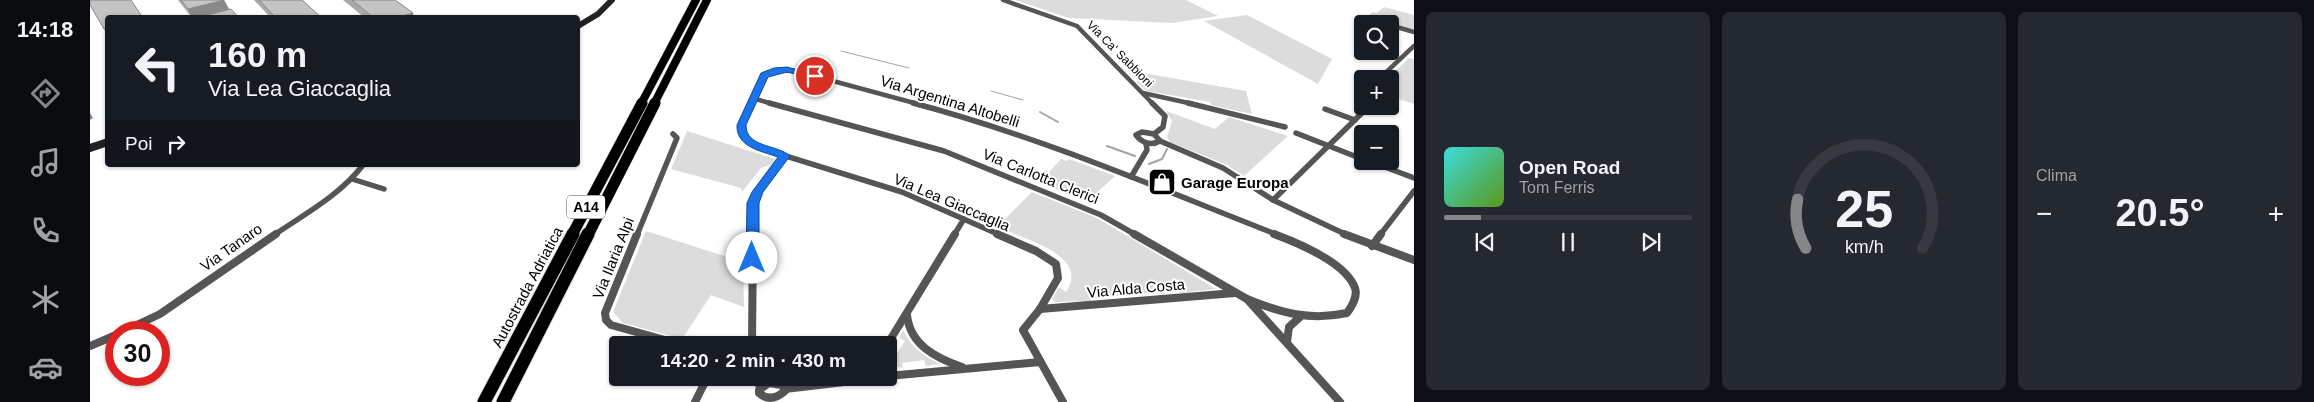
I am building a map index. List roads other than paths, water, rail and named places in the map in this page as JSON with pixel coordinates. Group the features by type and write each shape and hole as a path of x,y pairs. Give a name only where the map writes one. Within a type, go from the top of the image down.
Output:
{"highway":[{"name":"Autostrada Adriatica","path":"484,402 696,0"},
{"name":"Autostrada Adriatica","path":"503,402 707,0"}],"main road":[{"path":"580,25 598,14 612,0"},
{"path":"90,148 105,143"}],"street":[{"name":"Via Ca' Sabbioni","path":"1004,0 1073,23 1165,116 1166,122 1163,128 1154,134"},
{"path":"1399,28 1414,32"},
{"path":"1389,70 1413,48"},
{"name":"Via Argentina Altobelli","path":"760,80 764,75 774,71 796,71 967,117 1131,177 1292,241 1323,257 1342,272 1354,288 1355,300 1347,313 1329,318 1310,319 1247,299"},
{"name":"Via Lea Giaccaglia","path":"760,80 742,125 744,137 757,147 902,192 1036,251 1056,264 1058,278 1040,309 1023,330 1063,402"},
{"path":"1143,93 1180,99 1239,117 1285,127"},
{"name":"Via Carlotta Clerici","path":"752,98 944,151 1101,215 1247,299 1340,402"},
{"path":"1324,109 1355,120"},
{"path":"1273,200 1361,115"},
{"path":"1160,141 1157,144 1146,143 1137,137 1137,134 1142,132 1154,134 1160,141 1224,168 1273,200 1333,230 1414,260"},
{"name":"Via Ilaria Alpi","path":"650,336 611,325 606,320 605,313 677,138 673,134"},
{"path":"1296,134 1354,156"},
{"path":"1131,177 1147,150 1146,143"},
{"path":"752,336 753,203 757,192 785,156"},
{"name":"Via Tanaro","path":"145,321 160,314 333,195 352,179 361,167"},
{"path":"1393,170 1414,178"},
{"path":"352,179 384,189"},
{"path":"1372,246 1414,191"},
{"path":"893,336 964,219"},
{"name":"Via Alda Costa","path":"1040,309 1235,293"},
{"path":"907,315 910,331 922,346 944,360 968,368"},
{"path":"1287,344 1285,334 1288,327 1300,317"},
{"path":"90,346 105,340"},
{"path":"897,375 1040,362"},
{"path":"695,402 703,386"},
{"path":"785,389 807,386"},
{"path":"761,387 758,393 769,398 782,394 785,389"}],"waterway":[{"path":"841,51 909,68"},
{"path":"991,91 1023,100"},
{"path":"1040,112 1058,122"},
{"path":"1107,146 1135,156"},
{"path":"1149,164 1162,159 1167,149"}],"place":[{"name":"Garage Europa","path":"1162,182"}]}
